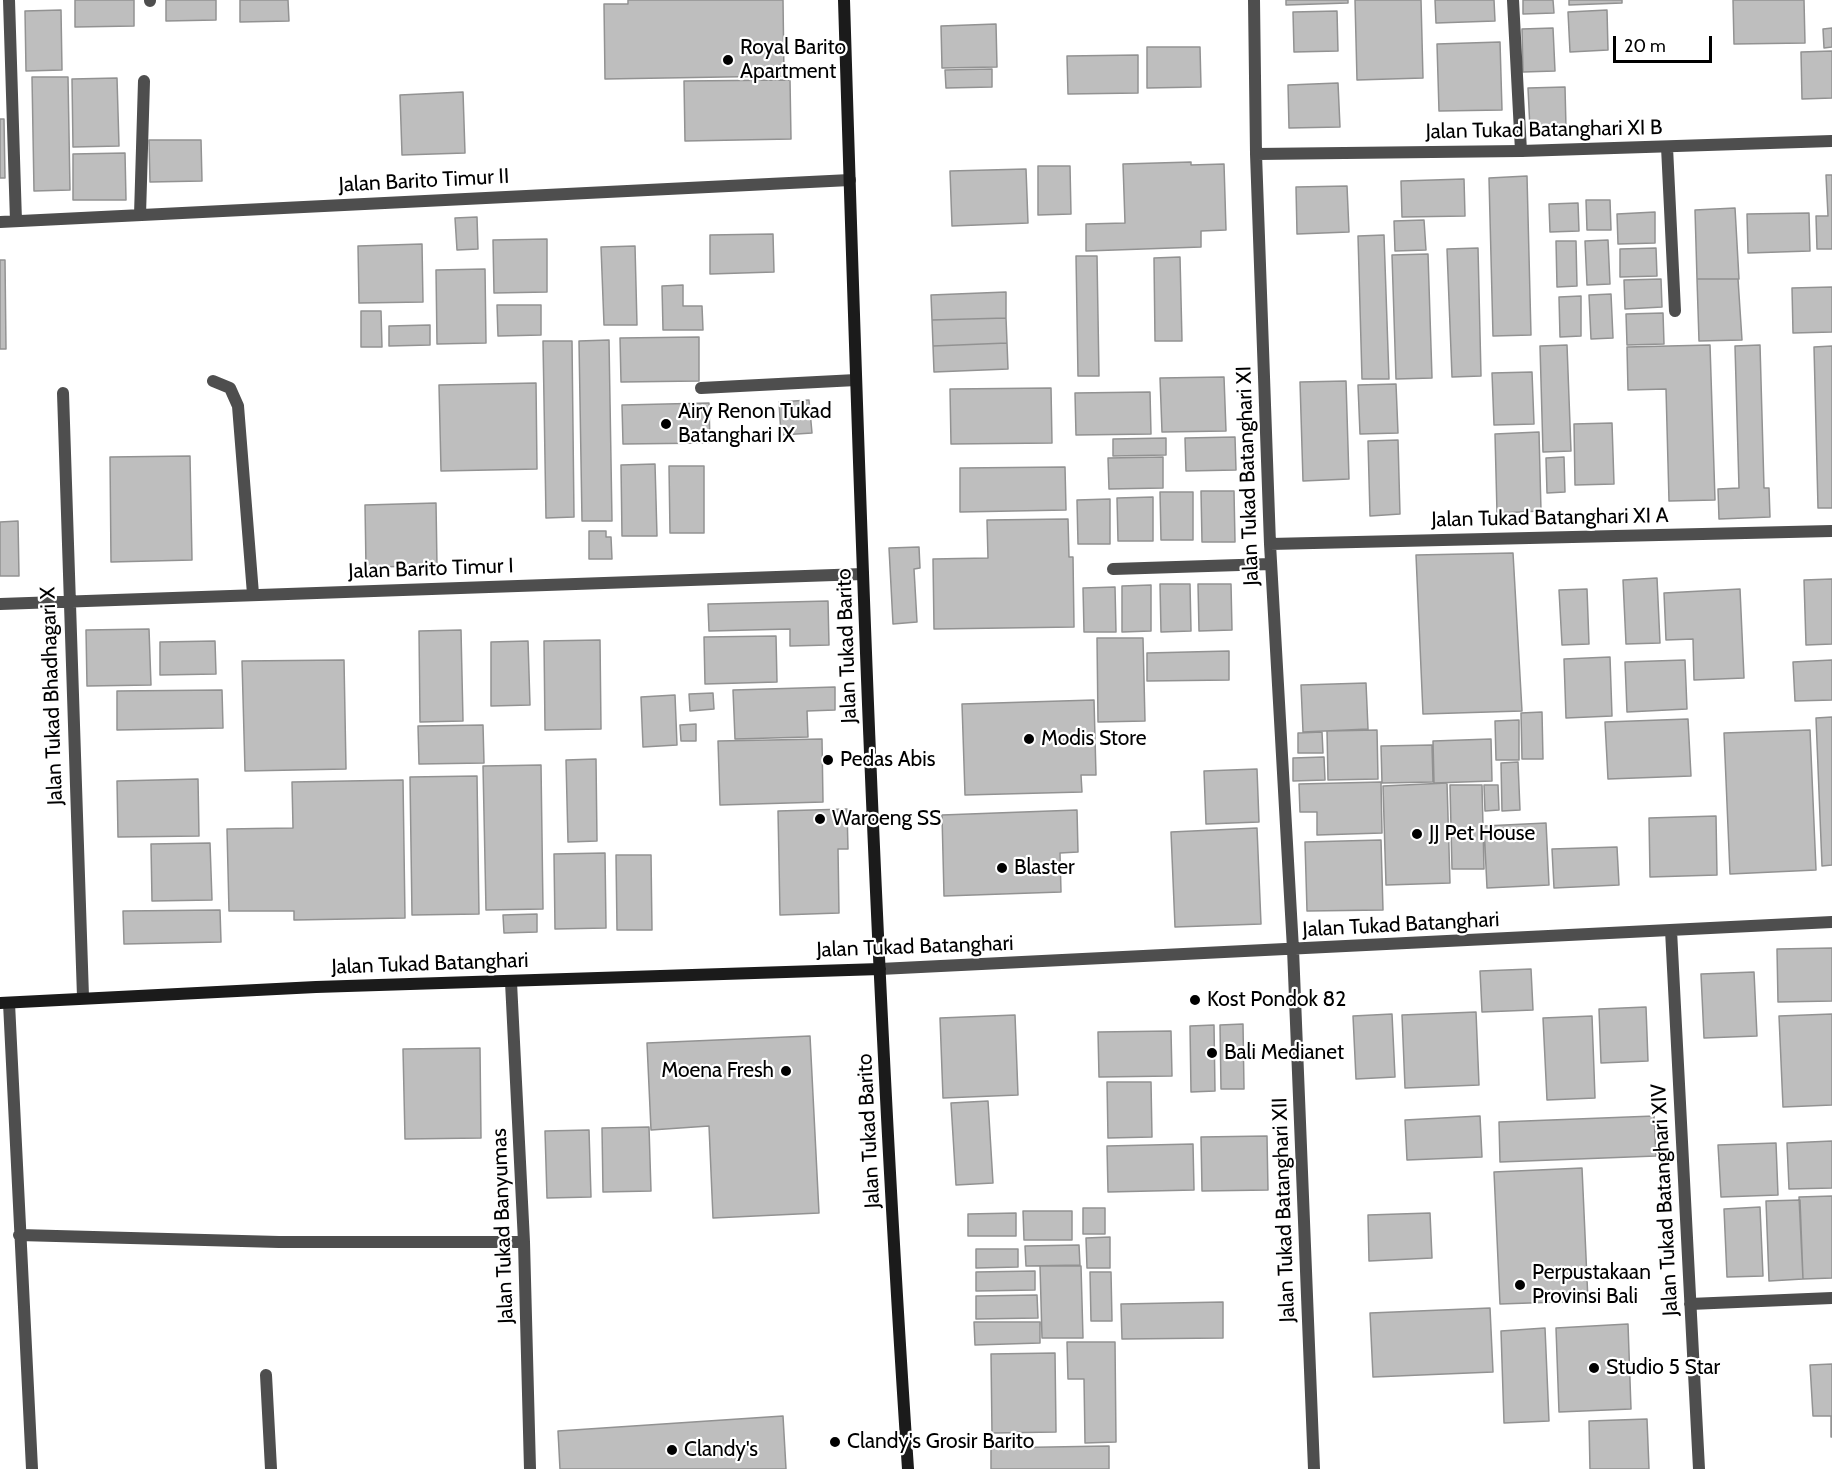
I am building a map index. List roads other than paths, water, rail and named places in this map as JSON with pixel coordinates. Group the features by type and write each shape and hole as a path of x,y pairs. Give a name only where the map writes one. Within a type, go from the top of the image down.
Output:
{"street":[{"path":"9,0 16,221"},
{"name":"Jalan Tukad Barito","path":"844,0 863,574 880,969 908,1469"},
{"name":"Jalan Tukad Batanghari XI","path":"1254,0 1256,154 1270,544 1293,949"},
{"path":"1513,0 1521,152"},
{"path":"140,215 144,81"},
{"name":"Jalan Tukad Batanghari XI B","path":"1256,154 1521,152 1832,141"},
{"path":"1667,147 1675,311"},
{"name":"Jalan Barito Timur II","path":"0,222 850,180"},
{"path":"701,388 856,380"},
{"path":"213,381 230,388 238,406 253,594"},
{"name":"Jalan Tukad Bhadhagari X","path":"63,393 68,601 83,997"},
{"name":"Jalan Tukad Batanghari XI A","path":"1270,544 1832,531"},
{"path":"1113,569 1271,564"},
{"name":"Jalan Barito Timur I","path":"0,604 863,574"},
{"name":"Jalan Tukad Batanghari","path":"5,1003 83,997 880,969 1832,922"},
{"name":"Jalan Tukad Batanghari XIV","path":"1671,930 1699,1469"},
{"name":"Jalan Tukad Batanghari XII","path":"1293,949 1314,1469"},
{"name":"Jalan Tukad Banyumas","path":"511,982 524,1242 530,1469"},
{"path":"5,1003 32,1469"},
{"path":"19,1234 279,1242 524,1242"},
{"path":"1690,1304 1832,1298"},
{"path":"266,1375 271,1469"}],"place":[{"name":"Royal Barito Apartment","path":"728,60"},
{"name":"Airy Renon Tukad Batanghari IX","path":"666,424"},
{"name":"Modis Store","path":"1029,739"},
{"name":"Pedas Abis","path":"828,760"},
{"name":"Waroeng SS","path":"820,819"},
{"name":"JJ Pet House","path":"1417,834"},
{"name":"Blaster","path":"1002,868"},
{"name":"Kost Pondok 82","path":"1195,1000"},
{"name":"Bali Medianet","path":"1212,1053"},
{"name":"Moena Fresh","path":"786,1071"},
{"name":"Perpustakaan Provinsi Bali","path":"1520,1285"},
{"name":"Studio 5 Star","path":"1594,1368"},
{"name":"Clandy's Grosir Barito","path":"835,1442"},
{"name":"Clandy's","path":"672,1450"}]}
